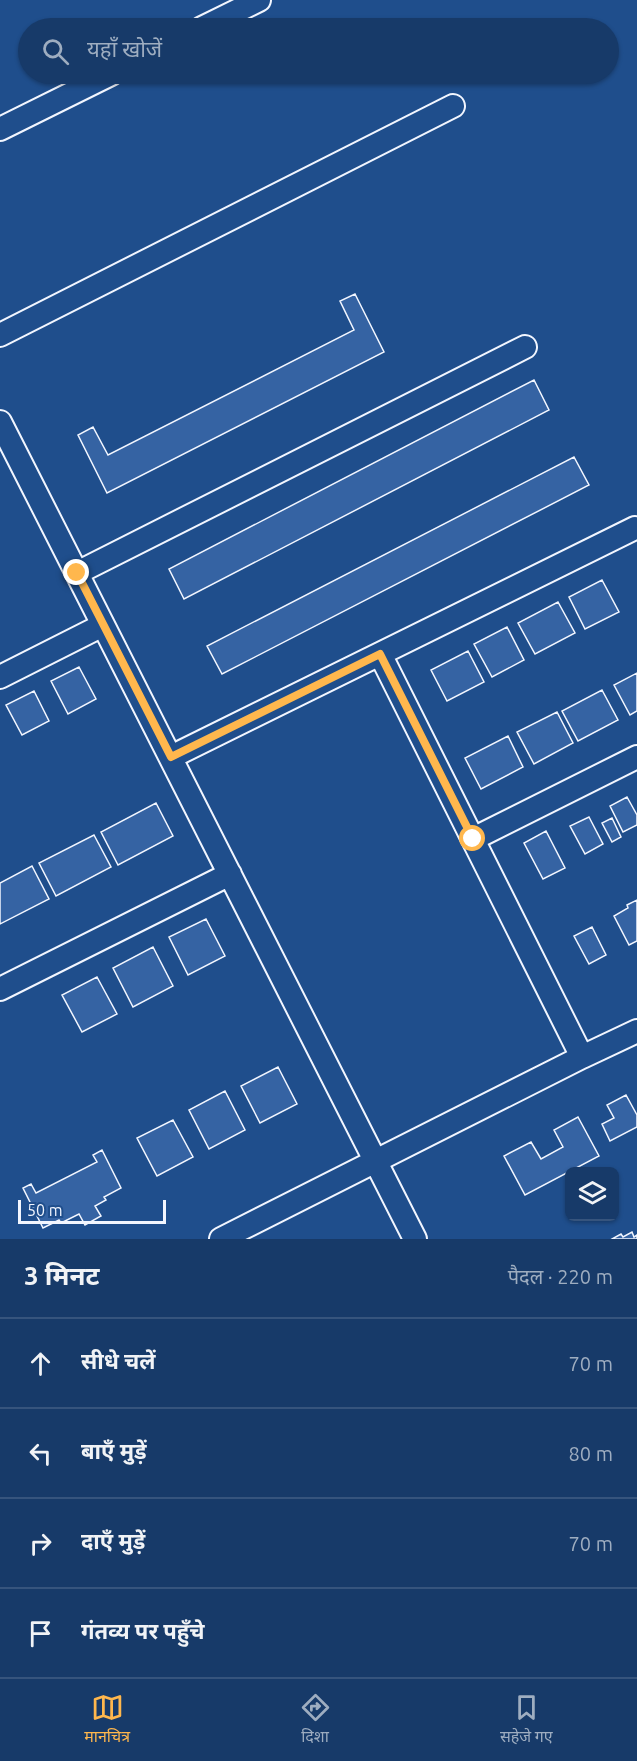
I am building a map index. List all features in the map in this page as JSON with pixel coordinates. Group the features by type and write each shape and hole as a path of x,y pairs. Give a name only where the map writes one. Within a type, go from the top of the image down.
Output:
{"street":[{"path":"222,18 259,0"},
{"path":"0,129 91,84"},
{"path":"0,335 453,106"},
{"path":"77,573 525,347"},
{"path":"0,422 415,1239"},
{"path":"171,757 635,528"},
{"path":"0,677 103,625"},
{"path":"380,654 582,1057"},
{"path":"473,839 637,757"},
{"path":"0,990 230,874"},
{"path":"221,1239 637,1031"}],"building":[{"path":"355,294 384,352 107,493 78,435 93,427 108,455 354,330 340,301"},
{"path":"534,380 549,410 184,599 169,569"},
{"path":"574,457 589,485 222,674 207,646"},
{"path":"602,580 619,612 585,629 569,597"},
{"path":"558,602 575,633 535,654 518,623"},
{"path":"507,627 524,660 492,677 474,644"},
{"path":"468,651 484,682 447,701 431,670"},
{"path":"79,667 96,699 68,714 51,681"},
{"path":"637,673 637,711 630,715 614,685"},
{"path":"602,690 618,720 578,741 562,711"},
{"path":"34,691 49,721 22,735 6,705"},
{"path":"557,712 573,743 534,764 517,732"},
{"path":"508,736 523,767 481,789 465,758"},
{"path":"627,797 637,815 637,825 623,832 610,806"},
{"path":"156,803 173,836 118,865 101,832"},
{"path":"589,817 603,844 585,854 570,826"},
{"path":"612,818 621,837 612,842 602,823"},
{"path":"546,831 565,868 543,879 524,843"},
{"path":"94,835 111,867 56,896 39,863"},
{"path":"32,866 49,899 0,924 0,883"},
{"path":"637,900 637,941 629,945 614,916"},
{"path":"206,919 225,956 188,975 169,937"},
{"path":"592,927 606,955 589,964 574,936"},
{"path":"153,947 173,986 133,1007 113,968"},
{"path":"97,977 117,1014 82,1032 62,995"},
{"path":"278,1067 297,1104 260,1123 241,1086"},
{"path":"225,1091 245,1130 209,1149 189,1110"},
{"path":"626,1095 637,1115 637,1127 610,1141 602,1124 614,1118 607,1105"},
{"path":"578,1117 599,1156 578,1167 565,1167 565,1174 525,1195 504,1156 531,1142 541,1159 563,1147 554,1130"},
{"path":"173,1120 193,1157 157,1176 137,1138"},
{"path":"102,1150 121,1188 104,1197 106,1200 95,1206 101,1216 85,1225 79,1214 61,1223 59,1220 43,1228 23,1188 31,1184 36,1193 97,1162 93,1155"},
{"path":"632,1232 634,1237 637,1235 637,1239 612,1239 621,1234 623,1237"}],"route":[{"path":"77,573 171,757 380,654 473,839"}]}
